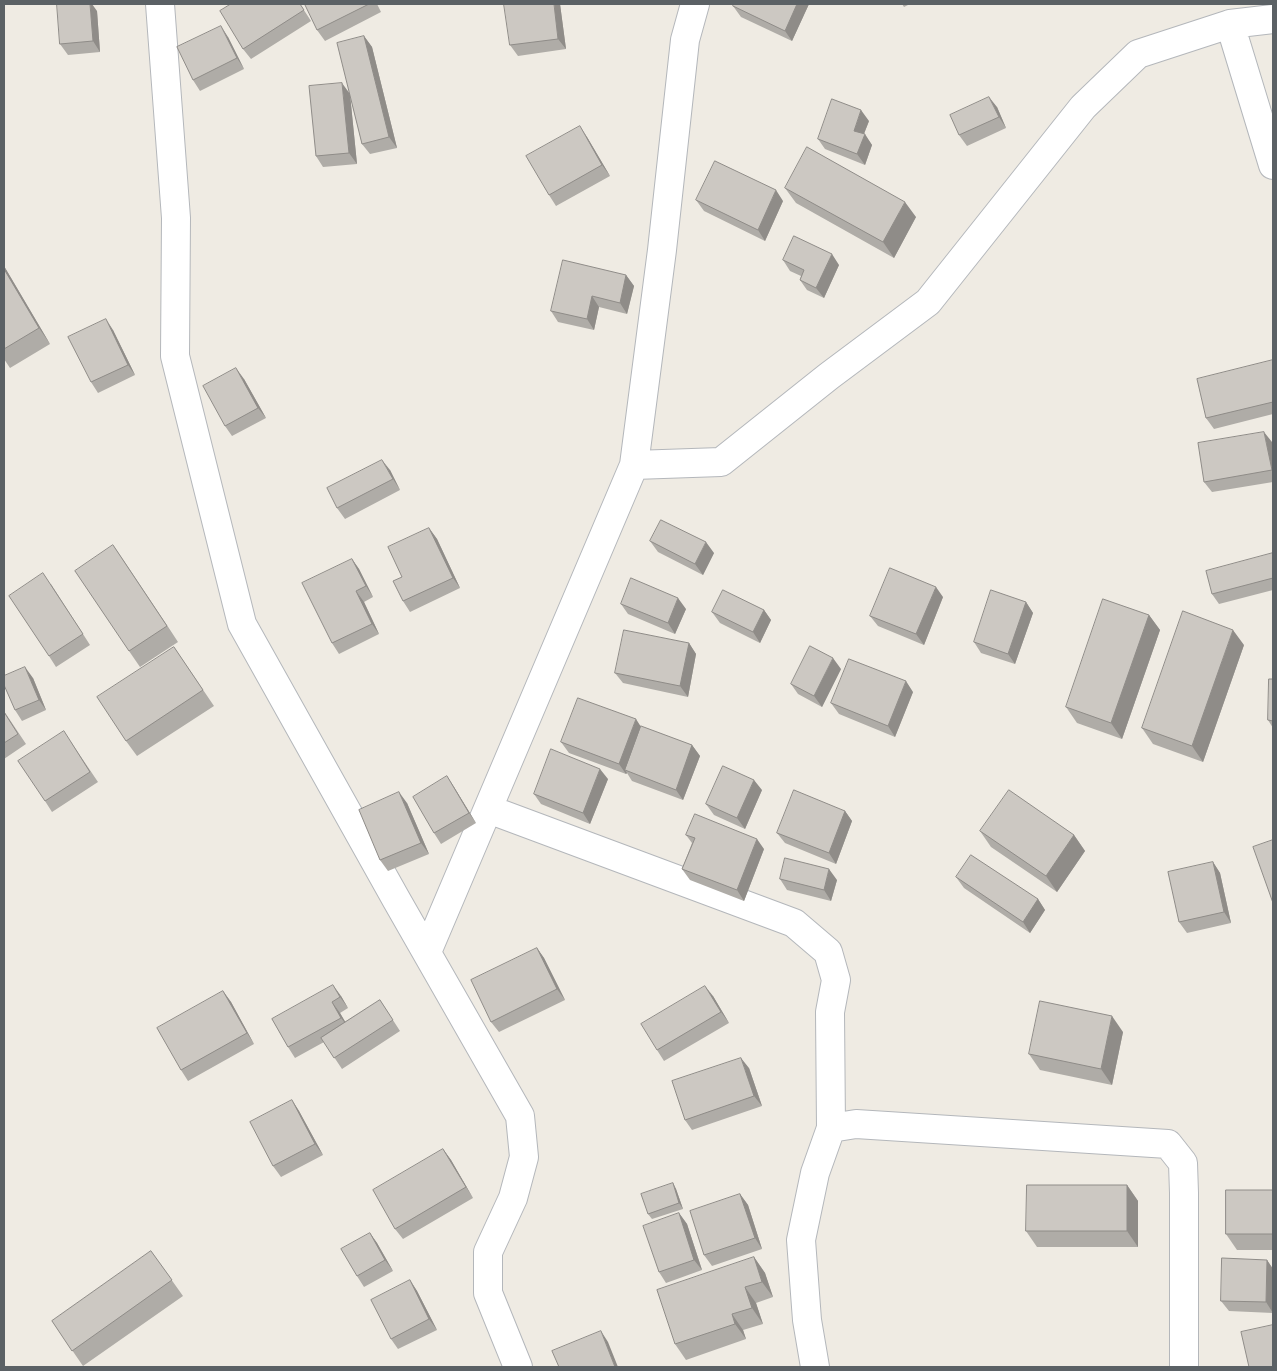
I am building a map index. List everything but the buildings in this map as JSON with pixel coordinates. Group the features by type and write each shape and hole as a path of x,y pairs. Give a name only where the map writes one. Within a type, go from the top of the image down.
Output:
{"street":[{"path":"160,4 176,218 176,356 242,624 520,1116 524,1157 513,1198 488,1252 488,1293 518,1367"},
{"path":"426,952 634,465 662,250 685,40 695,4"},
{"path":"634,465 721,462 829,376 928,302 1083,107 1138,54 1230,24 1273,19"},
{"path":"1230,24 1273,165"},
{"path":"488,809 794,923 828,952 836,980 830,1012 831,1128 815,1174 801,1240 807,1320 815,1367"},
{"path":"831,1128 856,1124 1168,1144 1183,1163 1184,1367"}]}
